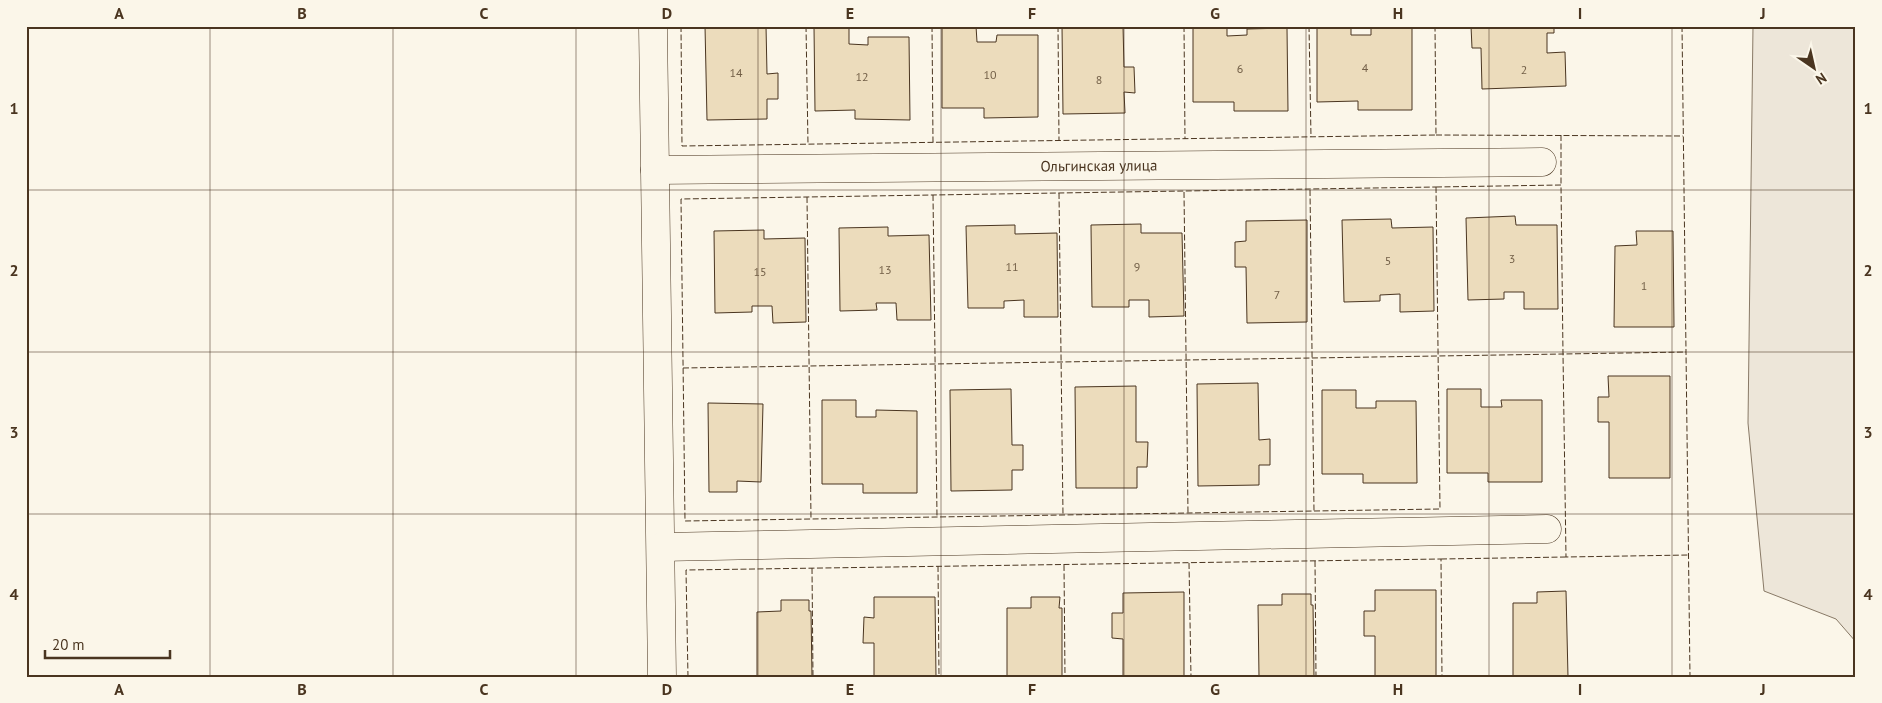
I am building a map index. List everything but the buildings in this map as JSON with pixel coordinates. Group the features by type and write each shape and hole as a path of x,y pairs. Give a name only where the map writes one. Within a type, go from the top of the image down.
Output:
{"street":[{"path":"653,26 662,677"},
{"name":"Ольгинская улица","path":"655,170 1542,162"},
{"path":"661,548 1546,529"}],"shaded area":[{"path":"1753,26 1856,26 1856,642 1836,619 1764,591 1748,423"}],"fence":[{"path":"681,26 682,146 1436,135 1435,26"},
{"path":"806,26 808,144"},
{"path":"932,26 933,142"},
{"path":"1058,26 1059,140"},
{"path":"1184,26 1185,139"},
{"path":"1309,26 1311,137"},
{"path":"1682,26 1690,677"},
{"path":"1436,135 1683,136"},
{"path":"1561,135 1561,185"},
{"path":"1436,187 1561,185 1563,354 1686,352"},
{"path":"1436,187 1440,509 685,521 681,199 1436,187"},
{"path":"1310,190 1314,511"},
{"path":"1184,192 1188,513"},
{"path":"1059,193 1063,515"},
{"path":"933,195 937,517"},
{"path":"807,197 811,519"},
{"path":"683,368 1563,354 1566,557 1689,555"},
{"path":"1441,559 1566,557"},
{"path":"688,677 686,570 1441,559 1442,677"},
{"path":"1315,561 1316,677"},
{"path":"1189,563 1191,677"},
{"path":"1064,565 1065,677"},
{"path":"938,566 939,677"},
{"path":"812,568 813,677"}]}
